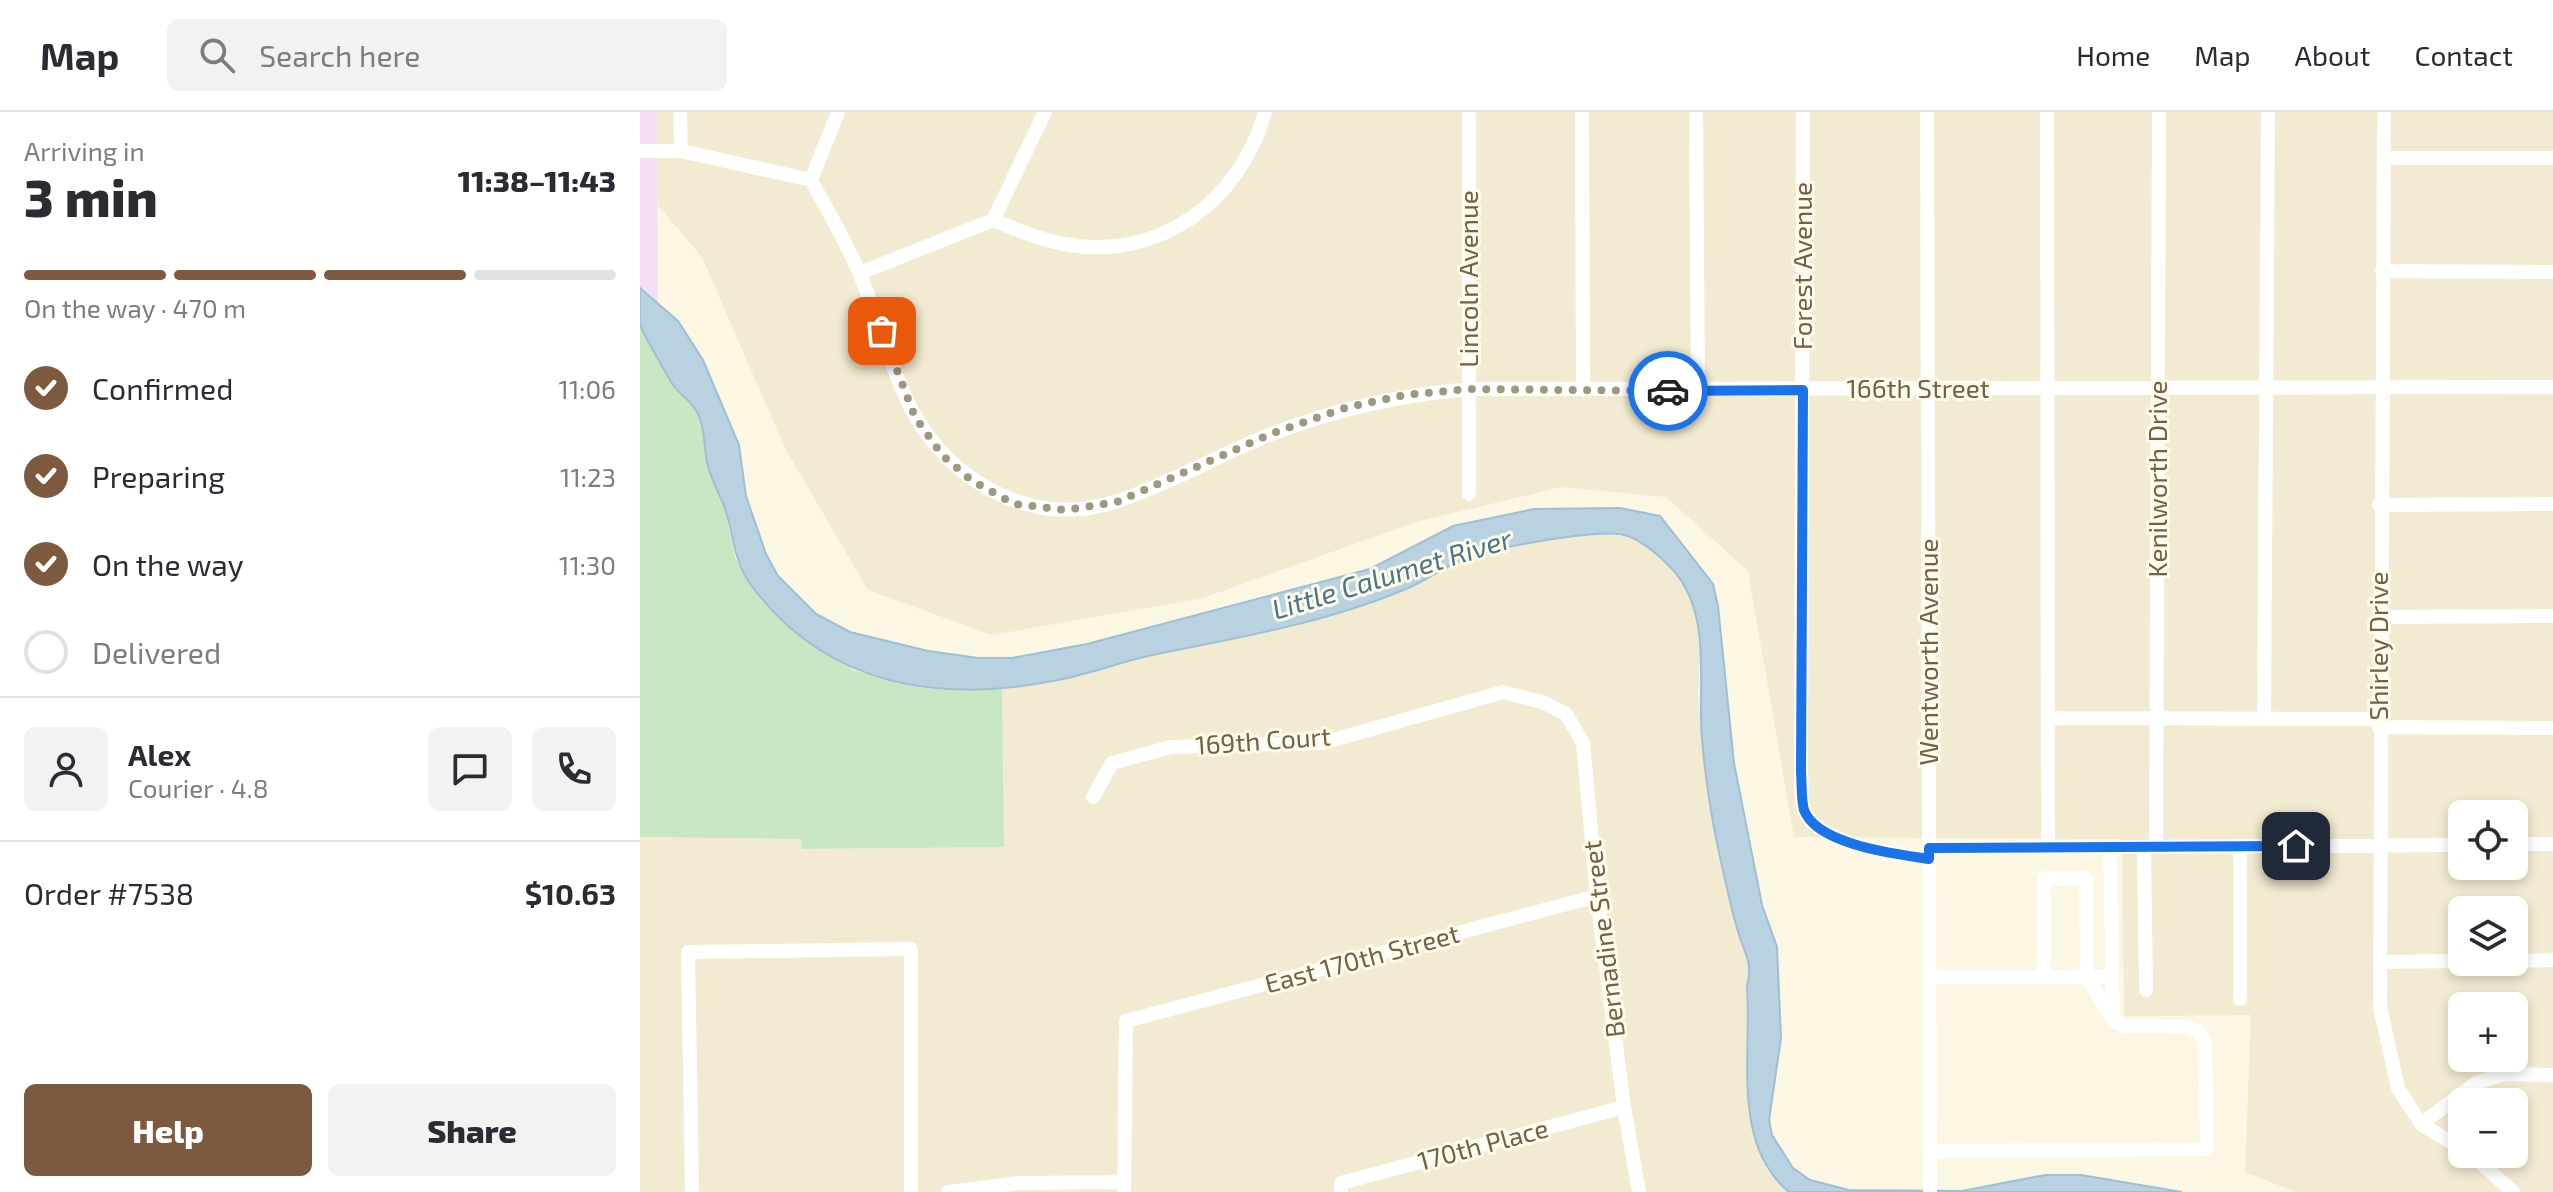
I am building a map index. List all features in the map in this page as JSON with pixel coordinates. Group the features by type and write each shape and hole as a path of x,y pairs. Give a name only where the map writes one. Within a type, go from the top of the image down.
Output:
{"street":[{"path":"680,112 681,151"},
{"path":"640,151 681,151 811,180 838,112"},
{"path":"993,220 1045,112"},
{"path":"860,273 993,220 1062,244 1090,248 1148,241 1174,229 1223,193 1244,164 1265,112"},
{"name":"Lincoln Avenue","path":"1469,112 1469,494"},
{"path":"1582,112 1583,390"},
{"path":"1696,112 1698,391"},
{"name":"Forest Avenue","path":"1803,112 1804,809 1812,822 1867,849 1929,853 2048,847 2448,845"},
{"name":"Wentworth Avenue","path":"1927,112 1930,1192"},
{"path":"2047,112 2048,847"},
{"name":"Kenilworth Drive","path":"2146,990 2157,719 2159,112"},
{"path":"2264,719 2268,112"},
{"name":"Shirley Drive","path":"2384,112 2379,505 2380,1007 2398,1088 2421,1124 2448,1140"},
{"path":"2384,158 2553,158"},
{"name":"166th Street","path":"811,180 860,273 915,417 942,455 971,480 1014,504 1066,510 1117,502 1273,433 1348,407 1405,395 1469,389 1698,391 2553,387"},
{"path":"2382,271 2553,272"},
{"path":"2379,505 2553,504"},
{"path":"2379,617 2553,616"},
{"name":"169th Court","path":"1093,797 1112,763 1171,747 1322,743 1503,692 1545,703"},
{"name":"Bernadine Street","path":"1545,703 1566,714 1583,743 1597,896 1624,1107 1639,1192"},
{"path":"2048,718 2264,719 2553,728"},
{"path":"2528,844 2553,844"},
{"path":"2240,846 2240,999"},
{"path":"2110,847 2113,1021"},
{"path":"2044,977 2044,878 2110,877"},
{"path":"1930,1151 2207,1149 2205,1042 2198,1031 2185,1027 2125,1026 2113,1021 2087,977 2086,878"},
{"name":"East 170th Street","path":"1124,1187 1126,1021 1597,896"},
{"path":"692,1192 688,952 911,949 911,1192"},
{"path":"2528,961 2553,960"},
{"path":"2380,962 2448,961"},
{"path":"1929,977 2112,977"},
{"path":"2421,1124 2476,1083 2504,1074 2553,1075"},
{"name":"170th Place","path":"1341,1188 1624,1107"},
{"path":"2486,1168 2513,1192"},
{"path":"948,1192 1018,1183 1124,1187"}],"shaded area":[{"path":"640,112 657,112 658,303 640,288"},
{"path":"657,112 2553,112 2553,1192 2296,1192 2245,1172 2251,1015 2124,1016 2122,839 1794,837 1748,571 1666,497 1561,487 1416,522 1203,598 992,635 868,590 785,448 702,257 658,205"},
{"path":"1599,533 1637,539 1675,572 1691,600 1701,629 1698,697 1709,797 1738,935 1748,952 1751,973 1747,986 1748,1083 1753,1125 1766,1170 1789,1192 640,1192 640,837 802,839 802,849 1004,847 1002,688 1057,681 1142,657 1271,631 1336,613 1465,558 1505,547"}],"green space":[{"path":"640,327 674,385 692,403 701,420 706,461 723,503 736,560 853,670 924,688 964,691 1002,688 1004,847 802,849 801,839 640,837"}],"water":[{"name":"Little Calumet River","path":"640,288 678,321 703,360 739,445 746,496 766,554 778,576 816,614 850,632 928,651 978,658 1012,658 1087,644 1370,569 1453,526 1534,509 1620,508 1660,516 1713,584 1718,606 1734,763 1762,905 1777,947 1781,1038 1769,1120 1772,1135 1793,1168 1810,1180 1849,1190 1962,1191 2045,1175 2081,1175 2182,1192 1789,1192 1771,1172 1759,1149 1748,1096 1749,970 1726,886 1708,791 1702,739 1701,650 1694,608 1686,588 1673,570 1637,540 1624,535 1593,534 1482,553 1460,560 1406,589 1344,611 1058,680 971,690 889,680 850,666 814,646 781,619 751,585 740,565 727,513 710,473 698,413 673,385 640,324"}],"way so far":[{"path":"882,331 915,417 942,455 971,480 1014,504 1066,510 1117,502 1273,433 1348,407 1405,395 1469,389 1668,391"}],"route":[{"path":"1668,391 1803,390 1801,772 1804,809 1812,822 1867,849 1929,859 1929,848 2296,846"}]}
